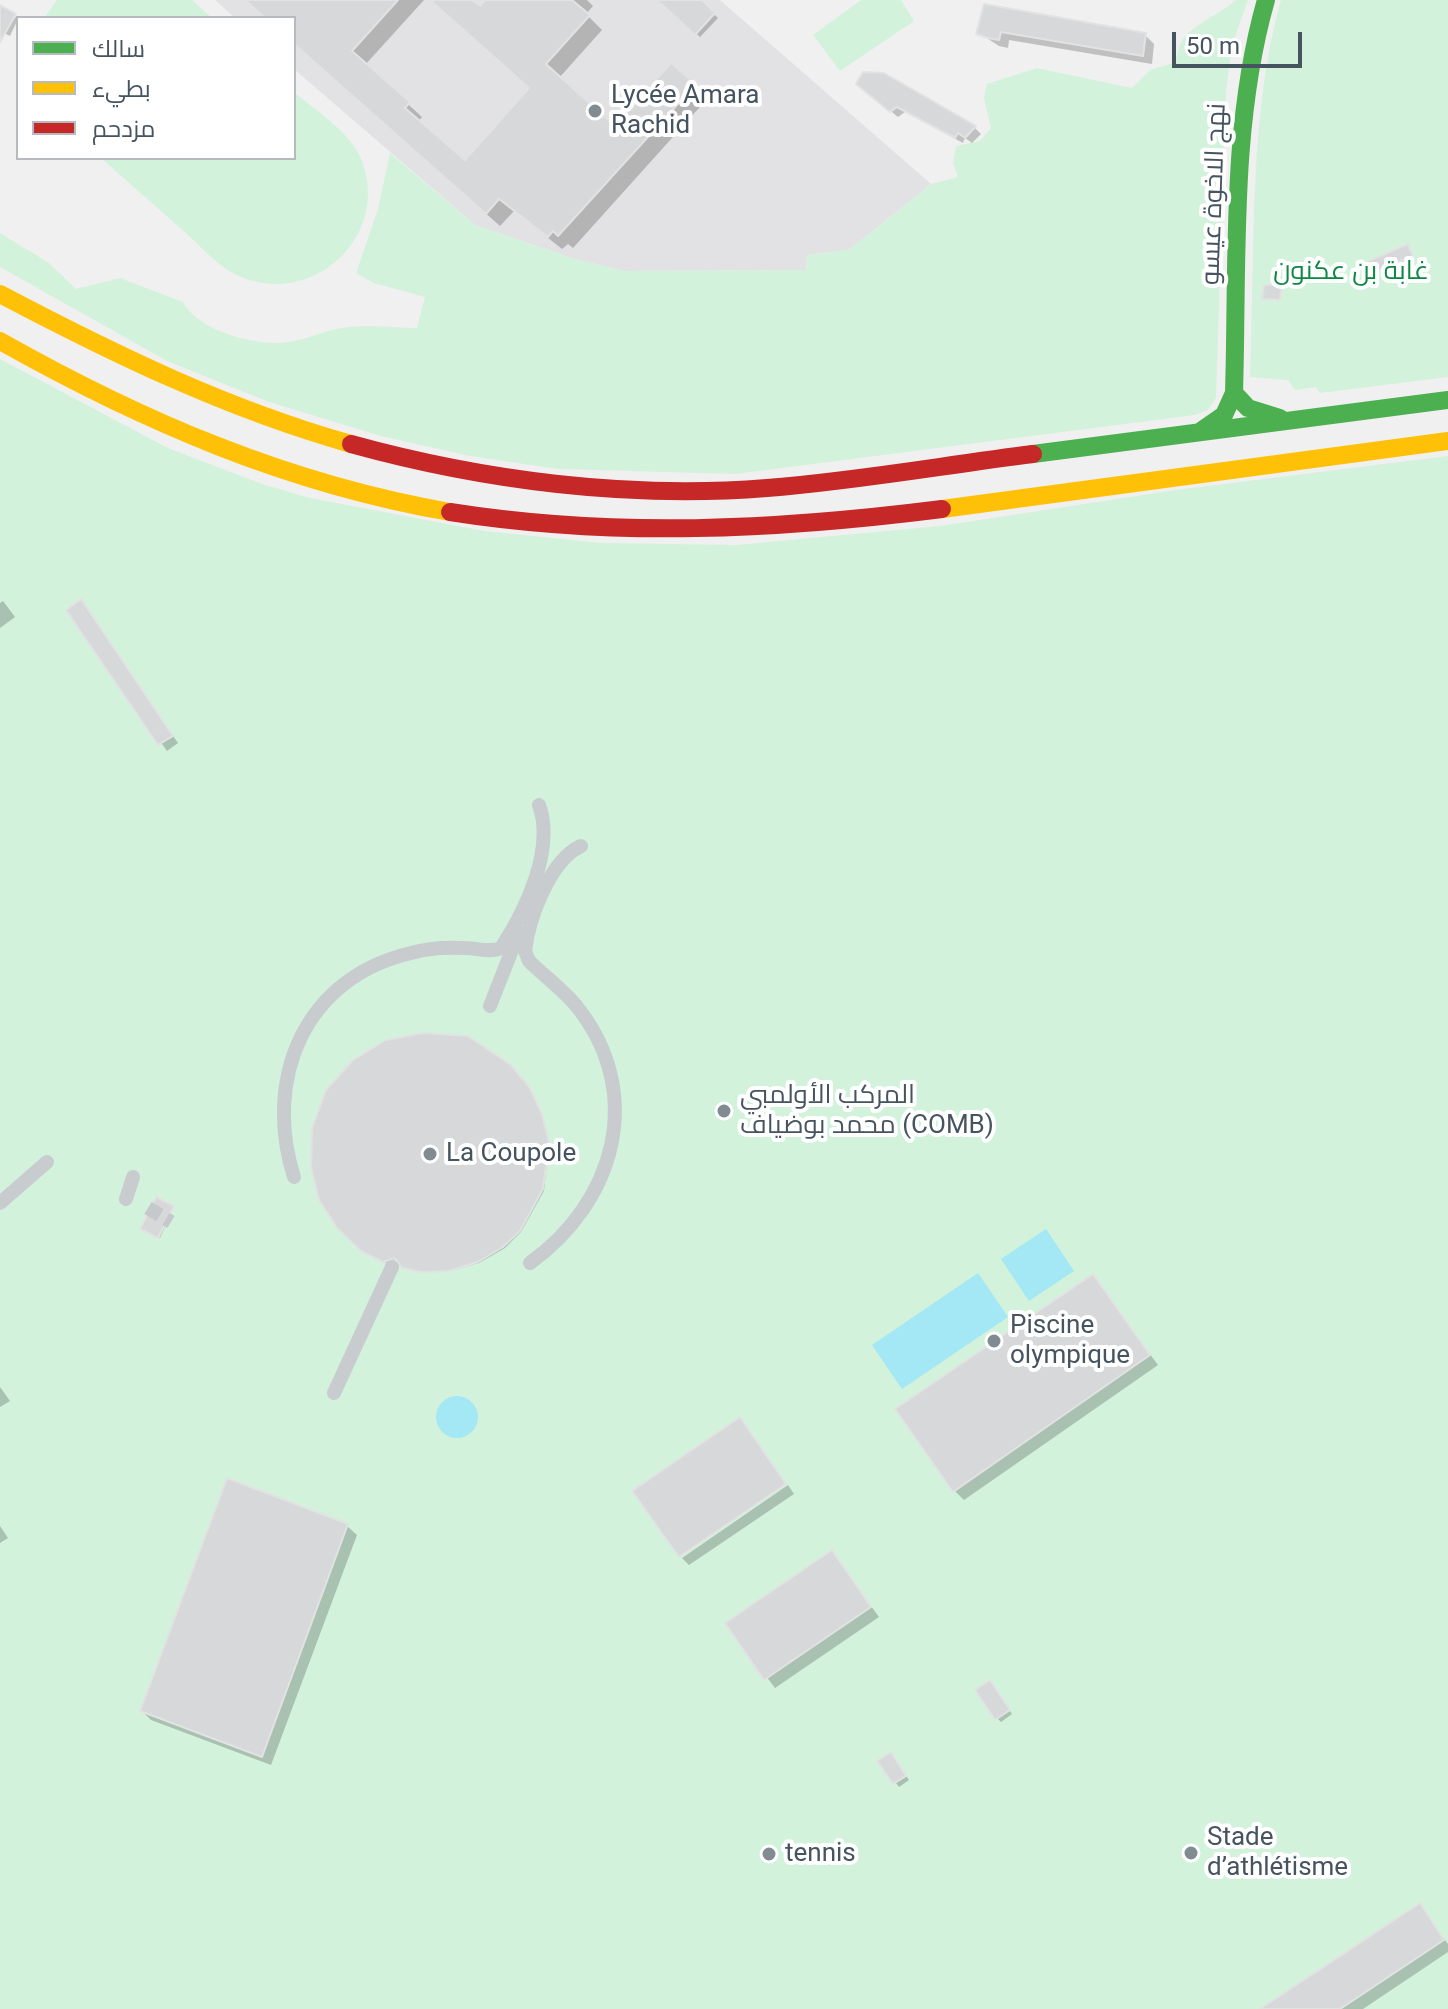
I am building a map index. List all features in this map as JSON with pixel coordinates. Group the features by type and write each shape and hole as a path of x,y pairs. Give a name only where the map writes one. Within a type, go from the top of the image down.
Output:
{"main road":[{"name":"نهج الاخوة عيسو","path":"1234,393 1243,114 1251,53 1266,0"},
{"path":"0,294 167,379 287,424 440,468 568,487 657,491 767,488 1448,400"},
{"path":"0,341 124,409 212,447 271,467 404,502 573,528 689,531 837,521 1448,441"},
{"path":"1201,431 1224,415 1234,393 1248,408 1292,422"}],"street":[{"path":"530,1263 571,1229 596,1194 608,1164 614,1133 612,1089 596,1036 578,1008 527,957 531,907 545,852 545,828 539,805"},
{"path":"294,1177 285,1149 283,1091 300,1036 316,1012 358,976 409,953 436,948 501,948 531,907 552,870 564,856 581,846"},
{"path":"490,1006 531,907"},
{"path":"0,1203 47,1162"},
{"path":"126,1199 133,1177"},
{"path":"334,1393 392,1267"}],"shaded area":[{"name":"Lycée Amara Rachid","path":"215,0 720,0 931,184 849,250 807,255 806,270 624,271 575,259 475,225 296,71 296,16 233,16"}],"green space":[{"path":"57,0 192,0 210,16 45,16"},
{"path":"861,0 901,0 914,21 840,71 813,35"},
{"path":"1236,0 1248,0 1232,45 1226,92 1216,398 1208,410 1195,415 735,474 558,469 470,456 381,436 269,402 167,361 0,267 0,233 49,263 76,289 120,278 183,302 201,321 215,329 261,342 288,342 357,326 417,328 425,297 374,283 356,273 378,209 390,153 475,225 575,259 624,271 806,270 807,255 849,250 931,184 958,177 953,163 956,146 980,141 991,128 984,98 987,84 1037,68 1132,88 1150,70 1173,63 1181,42 1188,34"},
{"name":"غابة بن عكنون","path":"1281,0 1448,0 1448,377 1320,393 1316,387 1295,390 1288,380 1250,377 1258,138 1270,44"},
{"path":"296,94 350,141 362,161 368,189 365,215 355,239 339,258 319,273 295,282 268,284 241,277 213,259 103,160 296,160"},
{"name":"المركب الأولمبي محمد بوضياف (COMB)","path":"0,359 168,448 262,484 310,498 484,531 601,543 736,545 940,526 1176,490 1448,456 1448,2009 0,2009"}],"water":[{"path":"1046,1229 1074,1271 1029,1301 1001,1259"},
{"path":"978,1273 1008,1317 902,1389 872,1345"},
{"path":"457,1396 472,1402 478,1417 472,1432 457,1438 442,1432 436,1417 442,1402"}],"building":[{"path":"245,0 398,0 352,51 410,102 405,108 465,160 529,88 430,0 472,0 480,6 485,0 572,0 590,15 546,64 615,126 671,63 696,84 558,236 553,231 548,237 499,199 486,214 296,46 296,16 263,16"},
{"path":"657,0 702,0 715,13 695,35"},
{"path":"984,4 1146,33 1143,56 1001,32 999,40 988,38 976,34"},
{"path":"0,5 16,14 0,42"},
{"path":"863,72 884,73 976,126 965,138 958,133 955,138 897,107 890,112 856,84"},
{"path":"1408,244 1413,256 1373,273 1369,261"},
{"path":"1264,285 1282,285 1280,300 1262,299"},
{"path":"81,599 173,736 158,745 66,610"},
{"name":"La Coupole","path":"423,1033 468,1036 511,1065 530,1088 542,1114 549,1142 543,1189 520,1231 503,1247 478,1262 449,1271 420,1272 402,1268 395,1258 383,1262 361,1251 337,1228 319,1200 311,1168 312,1128 326,1090 353,1060 386,1040"},
{"path":"156,1197 174,1206 158,1238 140,1229"},
{"path":"1093,1274 1150,1355 953,1492 895,1409"},
{"path":"740,1417 786,1484 679,1557 632,1491"},
{"path":"227,1478 348,1524 262,1757 140,1711"},
{"path":"832,1550 871,1607 764,1680 725,1623"},
{"path":"990,1680 1010,1710 995,1720 975,1690"},
{"path":"891,1752 906,1776 893,1784 877,1761"},
{"path":"1420,1903 1444,1940 1340,2009 1260,2009"}],"tunnel":[{"path":"148,1208 171,1222"}],"traffic: fast":[{"path":"1201,431 1224,415 1234,393 1241,145 1254,48 1266,0"},
{"path":"1234,393 1248,408 1280,418"},
{"path":"1033,454 1448,400"}],"traffic: slow":[{"path":"0,294 86,338 216,397 351,444"},
{"path":"0,341 107,398 218,446 331,485 450,512"},
{"path":"942,509 1448,441"}],"traffic: jam":[{"path":"351,444 505,477 610,489 663,491 800,485 1033,454"},
{"path":"450,512 573,525 696,528 818,522 942,509"}],"place":[{"name":"Lycée Amara Rachid","path":"595,111"},
{"name":"المركب الأولمبي محمد بوضياف (COMB)","path":"724,1111"},
{"name":"La Coupole","path":"430,1154"},
{"name":"Piscine olympique","path":"994,1341"},
{"name":"Stade d’athlétisme","path":"1191,1853"},
{"name":"tennis","path":"769,1854"}]}
